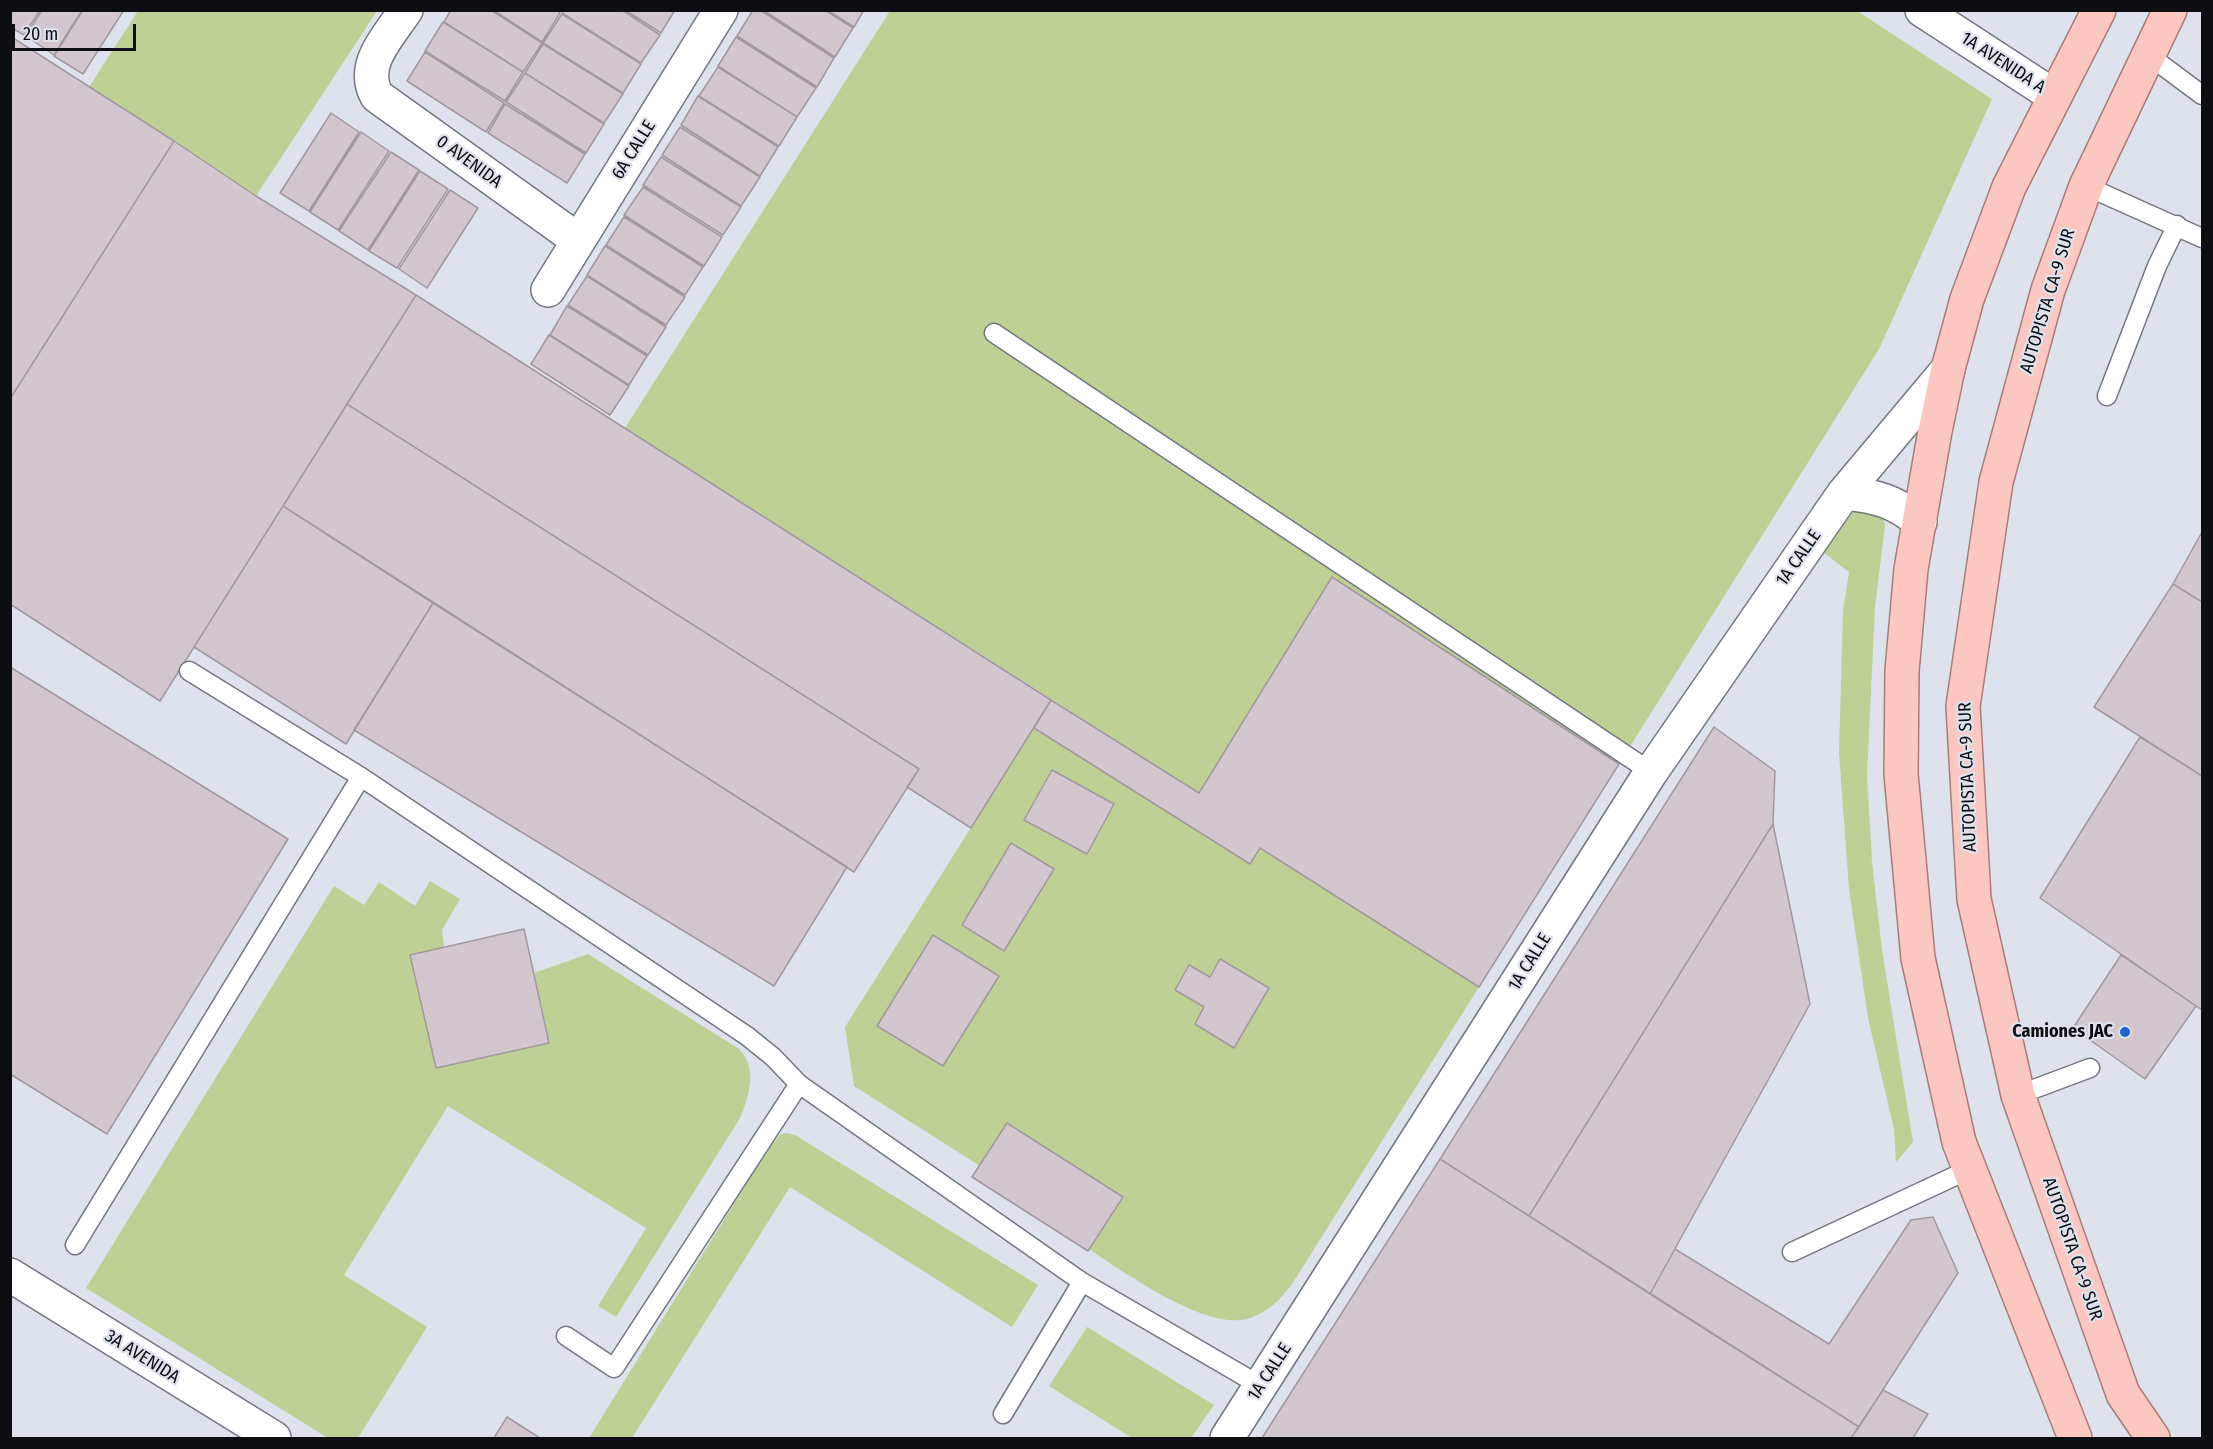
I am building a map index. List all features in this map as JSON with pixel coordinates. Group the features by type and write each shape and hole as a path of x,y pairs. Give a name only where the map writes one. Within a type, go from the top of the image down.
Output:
{"highway":[{"name":"AUTOPISTA CA-9 SUR","path":"2153,1438 2123,1394 2018,1095 1974,899 1963,706 1996,482 2048,290 2086,186 2147,54 2170,10"},
{"path":"2075,1438 1959,1142 1918,958 1901,774 1902,671 1911,569 1935,431 1948,369 1967,299 2009,188 2093,13"}],"street":[{"name":"0 AVENIDA","path":"406,10 372,65 370,76 372,87 378,96 578,240"},
{"name":"6A CALLE","path":"548,290 721,10"},
{"name":"1A AVENIDA A","path":"1922,10 2054,96"},
{"name":"1A CALLE","path":"1227,1438 1651,772 1844,493 1948,369"},
{"path":"1844,493 1879,498 1894,504 1920,522"},
{"name":"3A AVENIDA","path":"10,1275 274,1438"}],"lane":[{"path":"2147,54 2202,95"},
{"path":"2086,186 2202,238"},
{"path":"2107,396 2157,266 2177,225"},
{"path":"994,333 1651,772"},
{"path":"189,671 361,777 747,1036 773,1057 799,1084 1082,1282 1261,1386"},
{"path":"75,1245 361,777"},
{"path":"2018,1095 2090,1068"},
{"path":"566,1336 614,1368 799,1084"},
{"path":"1792,1252 1970,1168"},
{"path":"1003,1414 1082,1282"}],"green space":[{"path":"138,11 377,11 256,196 89,87"},
{"path":"890,11 1857,11 1992,99 1879,349 1619,764 1332,577 1199,793 625,428"},
{"path":"1860,507 1882,515 1885,526 1875,607 1867,775 1872,862 1882,950 1913,1142 1896,1162 1894,1129 1868,1018 1849,889 1839,753 1843,610 1849,572 1824,553 1853,512"},
{"path":"1034,728 1250,863 1260,848 1479,987 1292,1284 1274,1304 1250,1318 1232,1320 1212,1317 1190,1309 1144,1285 1089,1249 1123,1197 1007,1123 980,1166 854,1086 845,1027"},
{"path":"430,881 460,899 442,930 444,948 410,956 436,1068 549,1043 534,973 588,954 739,1049 748,1065 749,1092 740,1118 616,1317 598,1306 646,1228 448,1106 344,1275 427,1327 358,1438 328,1438 86,1288 334,886 364,905 379,882 415,906"},
{"path":"781,1134 795,1135 1038,1285 1012,1327 790,1187 632,1438 589,1438 769,1147"},
{"path":"1087,1327 1214,1405 1191,1438 1132,1438 1049,1386"}],"building":[{"path":"10,10 40,10 24,35 10,27"},
{"path":"42,10 82,10 54,55 26,36"},
{"path":"83,10 124,10 83,74 54,56"},
{"path":"451,10 491,10 542,43 523,72 444,22"},
{"path":"493,10 556,10 560,13 542,42"},
{"path":"564,10 622,10 660,35 641,63 562,13"},
{"path":"625,10 675,10 661,33"},
{"path":"753,10 760,10 834,58 817,87 737,36"},
{"path":"763,10 825,10 853,28 835,57"},
{"path":"827,10 864,10 854,27"},
{"path":"562,14 641,64 623,93 543,43"},
{"path":"443,22 523,72 505,101 425,51"},
{"path":"10,36 174,141 10,399"},
{"path":"736,37 816,88 797,117 718,66"},
{"path":"543,44 623,94 604,123 525,73"},
{"path":"425,52 504,103 486,132 407,81"},
{"path":"718,67 797,117 779,146 699,96"},
{"path":"525,73 604,124 586,153 506,102"},
{"path":"698,96 778,147 760,176 681,125"},
{"path":"505,104 585,154 567,183 488,133"},
{"path":"331,113 359,132 309,211 280,193"},
{"path":"680,127 760,177 741,206 662,155"},
{"path":"361,132 389,151 338,230 310,212"},
{"path":"174,141 256,196 416,295 160,701 10,604 10,399"},
{"path":"391,152 419,170 368,250 339,231"},
{"path":"661,157 741,207 723,235 643,185"},
{"path":"420,171 448,189 397,268 369,251"},
{"path":"643,187 722,237 704,266 624,215"},
{"path":"450,190 478,208 427,288 399,269"},
{"path":"624,217 703,267 685,295 606,245"},
{"path":"605,246 685,297 666,325 587,275"},
{"path":"587,276 666,327 648,355 568,305"},
{"path":"416,295 1051,700 971,828 907,787 919,769 347,404"},
{"path":"567,306 647,356 629,385 550,335"},
{"path":"549,335 629,386 610,415 531,364"},
{"path":"347,404 919,769 854,872 283,506"},
{"path":"283,506 433,603 346,744 194,647"},
{"path":"2202,532 2202,602 2173,584"},
{"path":"1332,577 1619,764 1479,987 1260,848 1250,864 1034,728 1051,700 1199,793"},
{"path":"2173,584 2202,602 2202,776 2094,707"},
{"path":"433,603 847,867 774,986 354,730"},
{"path":"10,667 288,839 107,1134 10,1074"},
{"path":"1714,727 1775,771 1773,824 1529,1216 1440,1159"},
{"path":"2140,737 2202,776 2202,1010 2040,898"},
{"path":"1052,770 1114,804 1087,854 1024,820"},
{"path":"1773,824 1810,1004 1650,1294 1529,1216"},
{"path":"1011,843 1054,869 1004,951 962,925"},
{"path":"524,929 549,1043 436,1068 410,955"},
{"path":"933,935 999,976 943,1066 877,1026"},
{"path":"2121,955 2196,1006 2145,1079 2073,1028"},
{"path":"1220,959 1269,988 1234,1048 1195,1024 1204,1007 1175,990 1189,965 1210,977"},
{"path":"1007,1123 1123,1197 1088,1251 972,1177"},
{"path":"1440,1159 1859,1427 1851,1438 1262,1438"},
{"path":"1933,1217 1958,1273 1859,1427 1650,1294 1675,1249 1829,1344 1911,1220"},
{"path":"1883,1390 1928,1414 1913,1438 1851,1438"},
{"path":"507,1417 540,1438 494,1438"}],"place":[{"name":"Camiones JAC","path":"2125,1032"}]}
